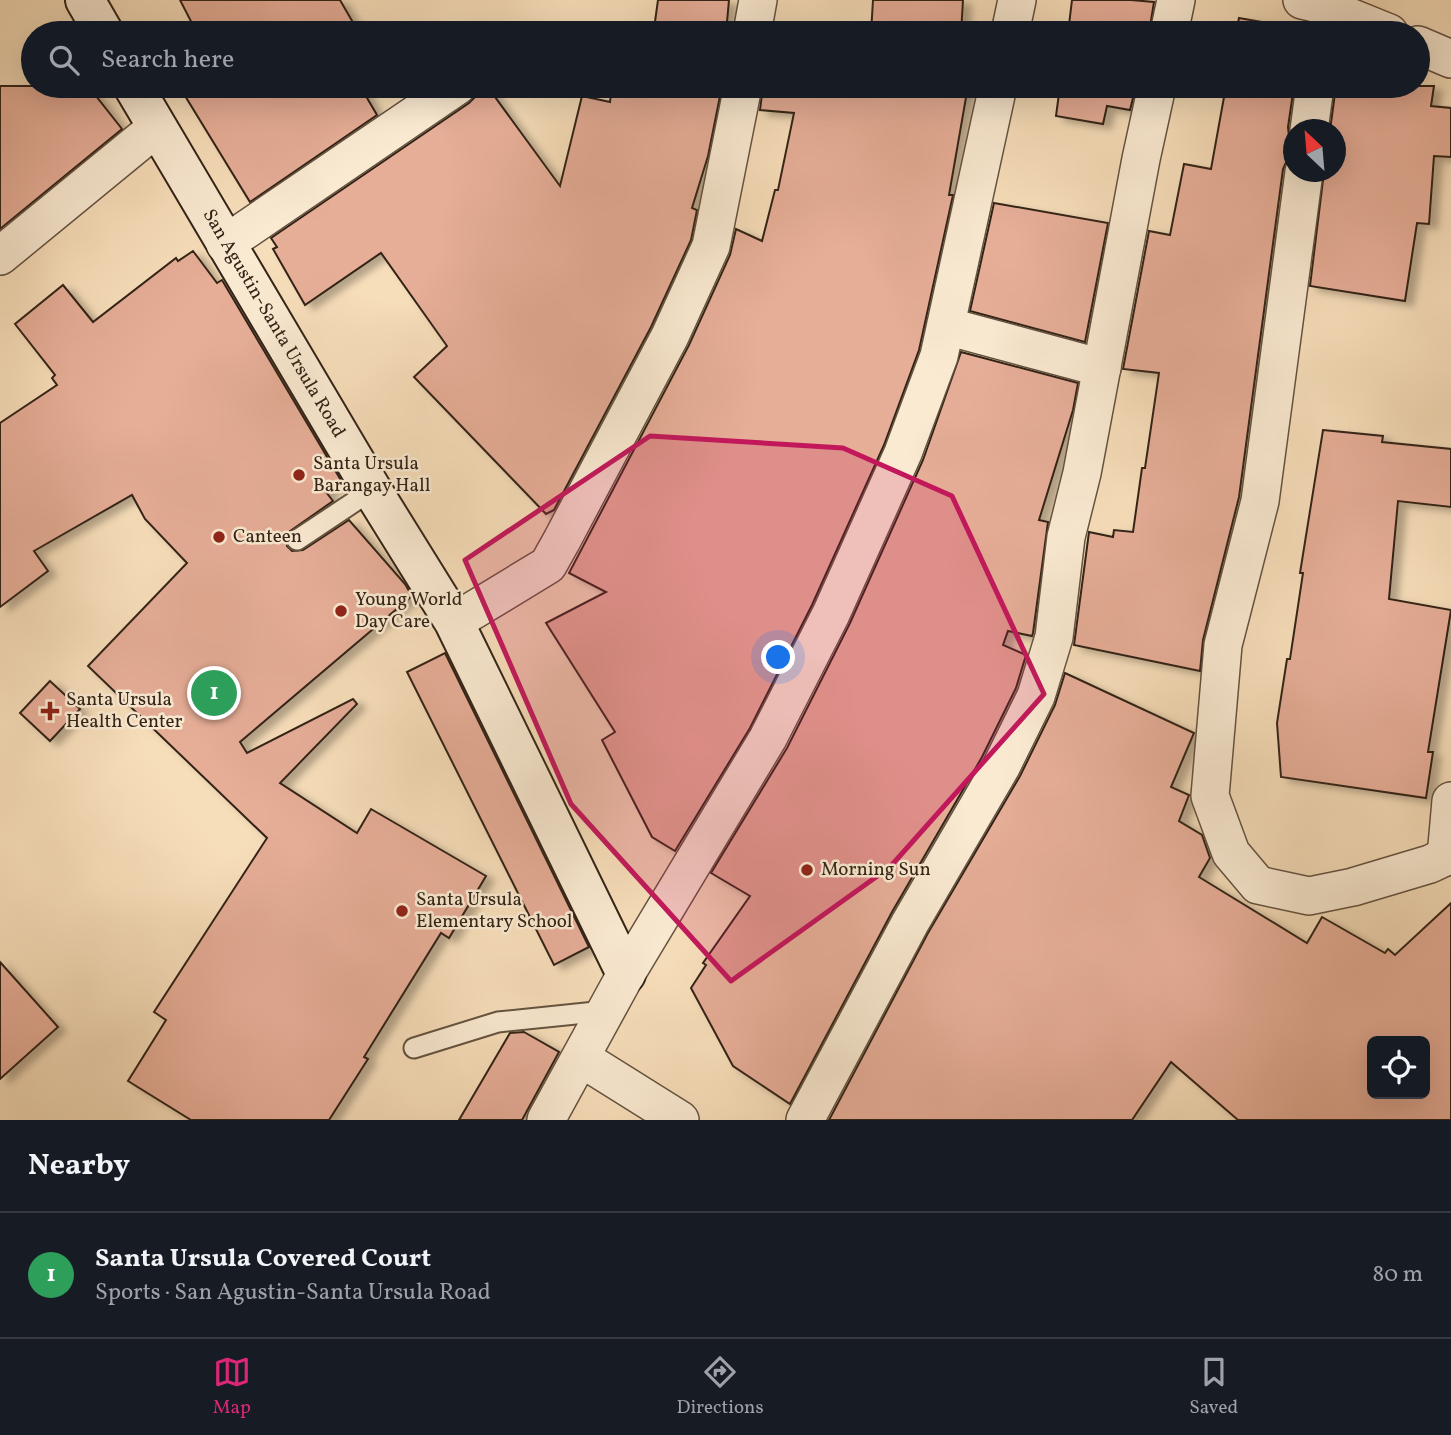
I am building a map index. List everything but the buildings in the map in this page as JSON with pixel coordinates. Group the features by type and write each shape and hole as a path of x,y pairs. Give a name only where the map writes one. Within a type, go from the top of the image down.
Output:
{"street":[{"path":"85,0 97,21"},
{"path":"754,21 758,0"},
{"path":"1013,21 1017,0"},
{"path":"1172,21 1176,0"},
{"path":"1316,13 1345,21"},
{"path":"1430,50 1451,59"},
{"name":"San Agustin-Santa Ursula Road","path":"140,98 372,490 454,622 626,974"},
{"path":"225,244 439,98"},
{"path":"454,622 548,565 670,336 711,246 741,98"},
{"path":"546,1120 605,1010 768,738 831,614 903,453 939,356 995,98"},
{"path":"805,1120 910,923 1001,767 1037,696 1054,637 1066,537 1082,473 1155,98"},
{"path":"1311,119 1314,98"},
{"path":"0,256 156,128"},
{"path":"1303,182 1260,501 1223,645 1210,796 1231,853 1258,885 1309,896 1353,887 1430,864 1448,855 1451,801"},
{"path":"946,326 1102,368"},
{"path":"581,1058 680,1120"}],"lane":[{"path":"297,540 372,490"},
{"path":"414,1048 498,1022 605,1010"}],"highlighted area":[{"path":"650,436 843,448 952,496 1044,694 890,867 731,981 571,804 465,560"}],"place":[{"name":"Santa Ursula Barangay Hall","path":"299,475"},
{"name":"Canteen","path":"219,537"},
{"name":"Young World Day Care","path":"341,611"},
{"name":"Santa Ursula Covered Court","path":"214,693"},
{"name":"Santa Ursula Health Center","path":"50,711"},
{"name":"Morning Sun","path":"807,870"},
{"name":"Santa Ursula Elementary School","path":"402,911"}]}
